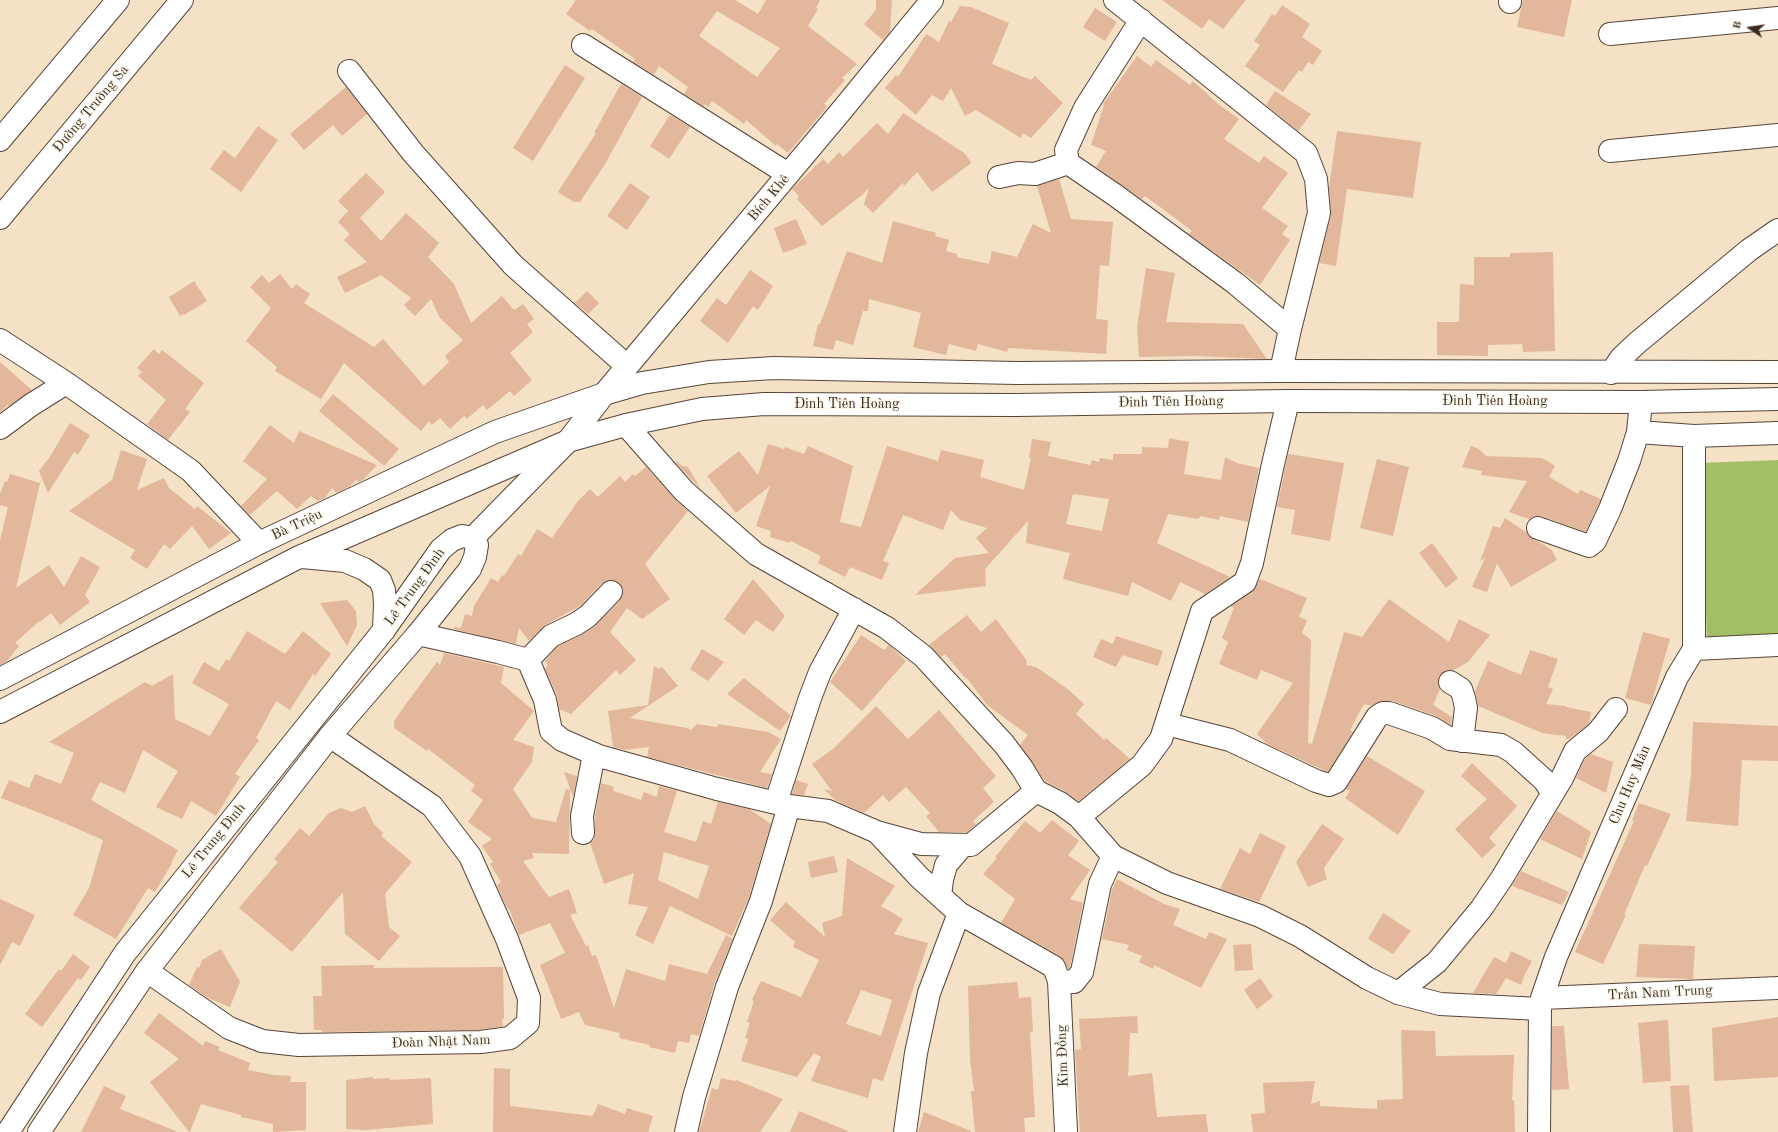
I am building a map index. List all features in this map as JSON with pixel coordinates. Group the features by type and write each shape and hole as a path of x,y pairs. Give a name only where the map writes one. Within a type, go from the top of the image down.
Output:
{"main road":[{"path":"0,140 118,0"},
{"name":"Đường Trường Sa","path":"0,218 182,0"},
{"name":"Bích Khê","path":"473,538 568,440 627,366 932,0"},
{"path":"1115,0 1306,153 1316,179 1319,213 1281,371"},
{"path":"1610,34 1778,18"},
{"path":"1141,20 1085,108 1066,150 1068,163 1115,195 1235,283 1290,329"},
{"path":"583,45 788,174"},
{"path":"349,71 413,153 513,265 627,366"},
{"path":"1610,151 1778,135"},
{"path":"999,177 1018,173 1036,174 1068,163"},
{"path":"1611,373 1621,358 1637,343 1749,250 1778,230"},
{"path":"0,340 66,383 191,471 259,543"},
{"name":"Đinh Tiên Hoàng","path":"604,394 642,383 709,372 774,368 1018,373 1281,371 1611,373 1778,372"},
{"path":"0,428 31,405 66,383"},
{"name":"Bà Triệu","path":"0,679 259,543 496,432 604,394"},
{"name":"Đinh Tiên Hoàng","path":"568,440 626,425 702,409 764,404 1016,405 1288,401 1641,402 1778,399"},
{"path":"1079,817 1142,765 1161,739 1202,611 1245,582 1252,562 1288,401"},
{"path":"1538,528 1589,546 1595,541 1610,509 1638,432 1641,402"},
{"path":"626,425 684,491 756,554 887,628 923,656 1004,744 1022,768 1036,791 1060,804 1079,817 1113,856 1100,884 1082,972 1074,982 1059,981 1054,968 959,913 940,896 877,832"},
{"path":"1638,432 1694,436 1778,434"},
{"path":"1694,436 1694,649 1778,645"},
{"name":"Bà Triệu","path":"0,712 299,557 568,440"},
{"name":"Lê Trung Đình","path":"8,1132 125,953 384,630 440,549 452,540 462,536 473,538 477,545 475,557 470,569 418,634 330,736 147,971 39,1132"},
{"path":"299,557 345,561 364,569 380,580 384,590 384,630"},
{"path":"528,660 551,636 576,624 588,616 610,592"},
{"path":"686,1132 694,1097 727,987 762,901 783,804 810,698 820,672 854,609"},
{"path":"418,634 528,660"},
{"name":"Chu Huy Mân","path":"1539,1132 1541,1003 1556,957 1677,677 1694,649"},
{"path":"528,660 545,700 551,731 562,740 594,754 717,789 783,804 828,811 877,832 921,844 971,845 1036,791"},
{"path":"1450,682 1461,689 1466,708 1462,741"},
{"path":"1398,993 1437,962 1481,908 1502,878 1552,792 1562,778 1575,751 1598,732 1616,709"},
{"path":"1167,724 1230,740 1316,781 1329,785 1336,782 1377,717 1388,713 1432,728 1450,739 1486,742 1500,745 1513,752 1544,780 1552,792"},
{"name":"Đoàn Nhật Nam","path":"147,971 229,1028 262,1041 299,1045 481,1042 510,1038 528,1023 528,998 507,938 470,856 432,806 330,736"},
{"path":"583,833 582,816 594,754"},
{"path":"940,896 946,865 963,845"},
{"name":"Trần Nam Trung","path":"1113,856 1167,883 1260,916 1300,936 1367,978 1398,993 1440,1004 1541,1003 1778,988"},
{"path":"905,1132 916,1053 929,993 959,913"},
{"path":"125,953 147,971"},
{"name":"Kim Đồng","path":"1059,981 1066,1132"}],"green space":[{"path":"1778,460 1778,637 1707,640 1700,463"}],"building":[{"path":"576,0 735,0 758,14 766,0 820,0 816,8 818,9 808,26 857,64 842,78 845,80 824,104 827,107 788,153 777,144 776,146 746,120 744,124 712,101 708,107 705,104 703,106 684,94 688,87 659,66 654,75 633,62 635,59 592,29 590,31 566,14","holes":["717,11 780,48 757,77 699,36"]},
{"path":"876,0 892,0 890,32 883,40 864,24 876,10"},
{"path":"1162,0 1246,0 1223,29 1209,19 1202,29"},
{"path":"1523,0 1572,0 1564,37 1517,27"},
{"path":"1282,5 1310,24 1302,37 1322,51 1313,65 1308,62 1302,72 1299,70 1283,92 1245,66 1260,45 1254,41 1272,14 1275,16"},
{"path":"960,6 971,7 1009,23 992,64 1031,80 1035,76 1063,103 1031,138 1023,133 1021,138 976,110 965,116 951,88 943,101 932,95 916,115 885,88 896,75 898,77 926,34 939,42 949,21 951,22"},
{"path":"1095,8 1117,22 1105,41 1083,27"},
{"path":"1137,56 1151,67 1156,60 1190,85 1193,81 1218,104 1239,119 1224,139 1259,163 1264,156 1288,173 1262,208 1288,226 1282,234 1290,240 1260,285 1189,234 1192,231 1145,196 1142,199 1096,167 1106,151 1091,145 1104,105 1103,104"},
{"path":"565,65 585,78 533,161 513,148"},
{"path":"621,84 642,97 605,164 580,202 574,202 558,192 596,133 594,133"},
{"path":"346,87 367,114 342,136 333,125 304,150 290,134"},
{"path":"1275,91 1311,114 1298,131 1266,105"},
{"path":"903,113 964,153 971,162 970,164 932,192 917,172 903,187 904,183 902,184 873,213 864,204 869,188 822,226 797,199 799,196 792,189 823,159 828,164 839,152 843,157 877,123 888,134"},
{"path":"670,115 690,127 669,159 650,146"},
{"path":"258,126 278,140 241,192 210,169 224,150 235,158"},
{"path":"1337,131 1421,142 1413,198 1347,189 1336,266 1319,263 1331,216 1329,188"},
{"path":"366,173 385,192 360,218 381,241 406,213 439,243 428,257 454,284 471,323 502,296 514,310 523,304 534,319 527,324 533,332 510,353 532,380 514,396 510,391 487,410 483,405 467,419 464,416 450,429 440,418 432,425 429,421 421,431 344,363 321,399 275,371 277,367 246,341 271,308 250,287 262,275 269,283 280,274 292,289 296,284 310,294 304,303 374,347 383,339 424,386 449,362 445,356 463,340 440,318 431,299 415,316 404,305 411,298 381,275 345,293 337,277 367,262 344,240 350,234 338,222 348,211 338,201"},
{"path":"1059,179 1071,219 1113,222 1109,266 1100,265 1096,319 1108,320 1106,354 1008,348 1007,352 978,344 976,351 949,344 946,355 913,347 921,313 869,299 868,311 863,311 853,345 836,340 833,350 813,346 818,324 820,324 847,251 882,263 893,221 936,233 935,236 949,240 946,251 957,254 957,257 989,264 992,251 1017,257 1033,224 1051,233 1037,186"},
{"path":"630,183 650,197 627,230 607,216"},
{"path":"796,219 807,244 783,253 774,228"},
{"path":"1553,252 1555,351 1523,352 1522,344 1488,345 1488,356 1437,355 1437,322 1459,322 1460,284 1474,285 1474,257 1510,257 1510,253"},
{"path":"1146,268 1175,273 1166,322 1243,324 1267,359 1194,356 1139,357 1137,327"},
{"path":"750,270 773,286 758,310 753,306 728,343 700,321 717,298 726,305"},
{"path":"194,281 207,301 180,316 169,297"},
{"path":"587,291 599,303 588,314 575,303"},
{"path":"154,349 159,354 162,350 204,383 185,409 190,412 168,440 147,424 166,400 138,376 142,372 137,368"},
{"path":"0,362 32,390 9,406 8,405 0,412"},
{"path":"333,394 399,449 384,466 319,411"},
{"path":"70,423 90,435 78,455 74,452 48,493 39,471 48,460"},
{"path":"270,425 294,443 299,431 377,465 363,480 359,482 356,480 349,487 336,493 332,488 325,498 318,501 311,496 297,509 277,491 250,515 241,506 267,479 243,461"},
{"path":"1169,438 1189,442 1184,474 1221,480 1225,457 1237,463 1259,468 1248,522 1220,516 1219,520 1200,516 1199,519 1168,514 1157,543 1230,577 1205,594 1180,582 1171,601 1132,582 1128,596 1063,579 1070,553 1026,543 1028,521 985,569 986,586 915,595 955,558 989,553 976,538 987,528 960,520 951,510 943,530 903,515 883,561 889,563 882,580 850,567 845,577 818,563 821,556 791,541 790,543 770,537 771,531 756,526 770,486 736,513 707,476 739,451 758,475 768,444 784,449 785,447 804,454 808,446 853,466 840,522 861,527 887,446 938,461 941,450 984,460 980,477 1024,490 1031,458 1029,458 1032,439 1051,442 1048,456 1090,465 1092,460 1099,462 1100,458 1113,460 1113,454 1142,454 1142,447 1168,448","holes":["1073,494 1109,499 1102,531 1066,524"]},
{"path":"1471,446 1479,449 1486,456 1542,458 1555,466 1549,477 1578,494 1580,490 1601,499 1586,532 1542,516 1535,516 1529,519 1509,512 1527,481 1481,475 1482,471 1462,467"},
{"path":"121,450 147,459 137,490 164,478 169,488 195,509 197,506 231,533 209,549 192,526 170,549 164,544 147,569 130,558 135,550 69,511 112,480"},
{"path":"1288,454 1344,463 1330,541 1291,534 1295,510 1277,507"},
{"path":"1377,459 1409,467 1393,536 1360,528"},
{"path":"677,461 682,466 688,467 700,488 676,463"},
{"path":"646,467 688,511 645,564 670,599 642,619 627,608 610,632 636,660 620,675 616,670 571,714 559,709 557,695 545,669 548,665 545,661 558,646 581,635 595,626 620,601 623,595 623,589 619,583 614,580 608,580 602,583 580,606 545,625 529,641 519,628 516,644 454,629 454,627 461,628 465,614 472,616 474,606 491,578 498,582 502,575 504,576 518,554 521,556 537,529 552,538 578,501 590,489 598,497 620,476 625,482 633,474 635,476"},
{"path":"10,474 40,483 16,588 49,565 64,587 81,556 100,567 85,595 90,602 60,625 51,613 40,622 39,621 15,643 19,646 7,661 0,665 0,540 8,507 0,505 0,494 5,481 7,482"},
{"path":"1505,518 1529,536 1552,550 1557,560 1511,587 1497,563 1487,592 1472,587 1485,558 1480,561 1493,526 1500,528"},
{"path":"1432,543 1458,578 1446,588 1419,553"},
{"path":"753,579 785,616 773,632 756,620 744,635 724,619"},
{"path":"1260,579 1307,598 1299,617 1307,620 1302,633 1311,640 1308,743 1312,744 1344,632 1362,637 1389,599 1449,642 1459,619 1490,635 1468,662 1454,670 1445,671 1439,676 1438,682 1440,689 1433,705 1452,717 1451,725 1436,716 1393,701 1383,701 1371,706 1364,704 1350,730 1353,732 1328,772 1267,744 1257,734 1293,683 1261,670 1257,680 1219,664 1228,642 1222,638 1234,608 1231,606 1252,592"},
{"path":"347,600 356,611 357,625 347,646 320,603"},
{"path":"967,615 981,632 996,619 1027,661 1026,665 1036,667 1069,690 1084,704 1076,714 1104,740 1106,738 1130,759 1079,801 1045,781 1020,745 1028,735 987,705 967,678 966,679 945,654 941,657 929,645"},
{"path":"247,631 285,654 303,631 331,654 315,676 313,674 290,710 276,701 256,738 259,740 235,774 240,777 216,816 191,801 182,819 156,807 178,771 143,750 125,793 100,782 91,800 178,850 155,892 148,888 116,939 73,915 89,888 103,840 1,798 9,780 29,788 35,774 61,784 74,753 49,742 145,682 152,686 173,674 175,719 210,736 229,704 192,683 204,662 219,671 226,659 229,661"},
{"path":"1643,632 1670,639 1651,705 1625,698"},
{"path":"861,635 884,650 889,645 906,661 862,711 830,682"},
{"path":"1116,636 1163,651 1158,666 1122,655 1116,667 1093,657 1101,639 1113,644"},
{"path":"702,649 724,662 708,681 690,669"},
{"path":"1530,650 1558,659 1548,687 1553,689 1546,704 1566,706 1591,712 1589,724 1569,739 1566,739 1566,736 1542,733 1478,706 1475,691 1488,661 1521,675"},
{"path":"444,653 504,667 501,683 534,711 513,740 534,747 532,762 513,789 532,818 556,822 566,789 570,790 569,854 532,853 534,858 523,861 549,897 569,889 577,913 570,915 586,946 588,945 592,956 596,955 614,1008 626,969 665,981 669,964 707,974 726,935 733,939 715,982 699,1036 691,1034 689,1043 678,1041 675,1053 649,1047 650,1045 619,1038 620,1033 585,1025 579,1012 561,1019 540,965 565,953 550,923 519,935 510,911 505,904 497,885 501,882 490,864 493,862 482,846 492,839 468,822 483,800 471,791 475,785 428,749 427,751 394,728 394,721 437,662 440,665"},
{"path":"654,666 659,669 662,667 678,686 630,718 691,730 697,724 717,727 718,724 768,732 781,739 760,772 772,774 767,788 647,757 649,747 625,750 613,747 608,711 648,705"},
{"path":"744,678 791,716 780,731 727,694"},
{"path":"876,706 908,739 939,710 996,776 983,788 994,802 973,821 976,825 967,832 939,832 926,816 930,813 906,787 889,802 883,795 864,813 835,800 824,789 832,791 812,764 833,749"},
{"path":"1693,722 1778,726 1778,761 1742,760 1738,826 1686,821 1691,772"},
{"path":"1591,754 1613,762 1606,793 1576,778 1585,759"},
{"path":"1367,756 1425,791 1398,835 1345,798 1350,791 1346,789"},
{"path":"1472,763 1517,806 1489,838 1496,845 1482,858 1455,829 1487,799 1461,776"},
{"path":"564,772 577,776 573,797"},
{"path":"796,780 808,784 804,795 792,794"},
{"path":"601,783 614,787 613,791 641,800 644,792 657,797 659,786 677,791 664,832 696,842 703,821 711,824 718,802 749,809 771,824 749,897 732,936 670,906 653,944 635,935 648,907 628,904 634,873 604,884 590,843 594,839 595,817","holes":["664,852 709,866 698,899 658,880"]},
{"path":"1639,803 1671,814 1647,866 1645,865 1624,915 1626,915 1603,964 1575,952 1634,821 1632,820"},
{"path":"365,806 374,824 383,833 381,836 412,862 385,894 389,927 400,936 379,961 345,934 343,892 292,952 239,908 278,862 274,859 300,828 309,836 329,813 341,808 352,812"},
{"path":"1557,811 1591,832 1582,859 1540,839"},
{"path":"1052,820 1079,841 1068,855 1090,870 1070,899 1083,903 1070,967 1068,969 1060,956 1001,923 1015,899 983,874 1025,821 1040,833"},
{"path":"1322,824 1344,839 1324,868 1327,879 1308,887 1296,862"},
{"path":"1260,833 1286,846 1259,902 1220,889 1240,848 1250,854"},
{"path":"834,856 838,872 811,878 808,862"},
{"path":"847,858 895,886 881,906 903,919 894,934 928,943 883,1081 873,1078 868,1098 811,1081 821,1057 814,1053 797,1077 741,1061 748,1039 745,1038 750,1023 747,1022 754,1001 752,1000 761,981 801,997 819,960 793,947 795,942 770,920 786,902 825,937 822,923 842,916","holes":["861,990 892,1000 881,1036 846,1024"]},
{"path":"1521,871 1569,892 1562,905 1512,886"},
{"path":"1117,879 1164,904 1180,909 1173,925 1206,939 1209,932 1227,939 1201,988 1154,965 1153,969 1139,962 1142,956 1127,950 1129,945 1102,939 1112,890"},
{"path":"0,899 35,915 20,946 12,942 0,965"},
{"path":"1383,913 1411,931 1393,954 1368,939"},
{"path":"1251,944 1253,970 1235,971 1233,945"},
{"path":"1639,944 1695,946 1693,979 1636,977"},
{"path":"221,949 240,982 230,1007 208,998 189,985 197,967 199,968 202,960"},
{"path":"1511,951 1532,961 1521,985 1506,978 1496,994 1473,993 1494,957 1506,963"},
{"path":"73,954 90,967 81,980 78,978 42,1027 25,1014 59,969 61,971"},
{"path":"375,965 373,968 503,967 503,1026 480,1030 322,1032 322,1030 314,1030 313,996 322,996 321,966"},
{"path":"1260,978 1273,997 1257,1009 1244,990"},
{"path":"1017,982 1019,998 1031,997 1033,1032 1030,1032 1035,1117 1024,1118 1025,1132 975,1132 971,1091 974,1091 970,1060 968,986"},
{"path":"159,1013 203,1046 205,1041 220,1047 218,1050 250,1063 248,1070 274,1075 291,1076 290,1082 306,1082 306,1130 273,1132 273,1124 241,1117 241,1115 201,1104 189,1132 150,1082 179,1059 144,1033"},
{"path":"1137,1016 1138,1033 1130,1033 1128,1076 1152,1073 1157,1117 1206,1114 1208,1132 1080,1132 1075,1050 1081,1049 1079,1019"},
{"path":"1778,1017 1778,1077 1714,1081 1712,1028"},
{"path":"1668,1020 1671,1081 1643,1083 1638,1023"},
{"path":"1552,1026 1564,1026 1569,1089 1552,1090"},
{"path":"1401,1030 1435,1031 1436,1056 1514,1055 1512,1101 1514,1100 1515,1132 1253,1132 1251,1114 1265,1113 1263,1083 1315,1081 1311,1104 1320,1101 1320,1106 1377,1109 1377,1100 1403,1099"},
{"path":"494,1068 510,1069 510,1106 593,1116 598,1104 625,1114 627,1108 653,1116 648,1132 493,1132"},
{"path":"373,1077 373,1079 390,1078 390,1080 431,1078 433,1124 366,1130 346,1129 346,1080"},
{"path":"721,1078 736,1080 783,1099 760,1132 699,1132 712,1088 718,1090"},
{"path":"1689,1085 1693,1132 1673,1132 1670,1086"},
{"path":"104,1086 126,1096 120,1109 176,1132 81,1132"},
{"path":"799,1111 848,1131 848,1132 790,1132"},
{"path":"924,1112 971,1131 971,1132 918,1132"}]}
